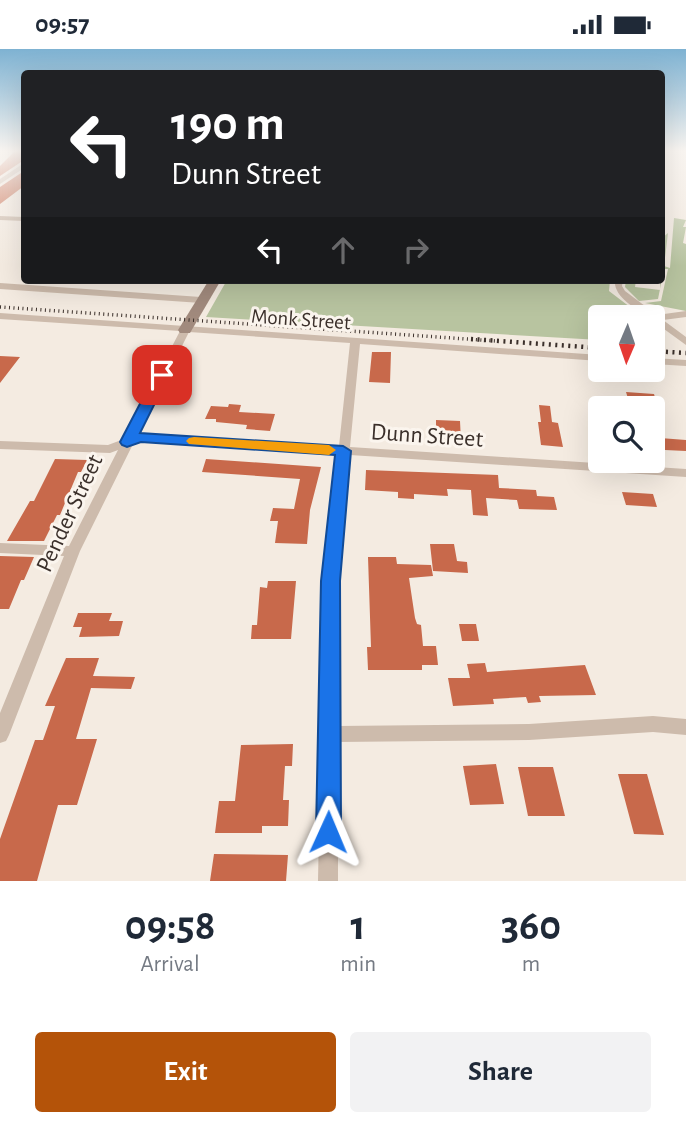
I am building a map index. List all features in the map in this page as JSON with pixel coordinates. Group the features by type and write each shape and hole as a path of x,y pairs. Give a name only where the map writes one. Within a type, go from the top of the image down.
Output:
{"street":[{"path":"0,218 21,219"},
{"path":"31,288 34,284"},
{"name":"Pender Street","path":"0,736 73,551 185,330 212,284"},
{"path":"618,284 621,292 638,305"},
{"path":"0,286 201,300"},
{"path":"665,318 686,314"},
{"name":"Monk Street","path":"2,319 588,357"},
{"path":"665,326 686,342"},
{"path":"328,881 331,581 355,342"},
{"path":"665,362 686,363"},
{"name":"Dunn Street","path":"0,445 110,449 139,437 686,473"},
{"path":"0,548 73,551"},
{"path":"329,734 529,732 653,724 686,727"}],"green space":[{"path":"674,218 686,220 683,243 686,244 686,311 645,303 661,301 668,269 665,266 670,268"},
{"path":"668,233 665,258 665,236"},
{"path":"225,284 610,284 609,291 627,305 588,305 588,339 206,317"},
{"path":"625,284 635,284 635,287 660,290 658,299 639,301 625,287"}],"building":[{"path":"0,189 20,189 0,204"},
{"path":"372,352 391,352 390,383 369,382"},
{"path":"0,356 20,357 0,383"},
{"path":"626,392 655,396 627,396"},
{"path":"229,404 241,405 239,412 275,414 270,431 246,429 247,425 205,419 211,406 228,407"},
{"path":"539,405 550,406 552,422 558,423 563,447 541,445"},
{"path":"436,420 460,421 461,441 436,440"},
{"path":"665,438 686,440 686,451 665,450"},
{"path":"55,459 87,460 81,472 78,472 60,515 57,515 44,541 7,541 30,501 34,501"},
{"path":"206,459 321,467 310,510 307,544 275,543 278,521 270,521 273,508 294,509 300,479 202,472"},
{"path":"366,470 498,475 499,488 536,490 537,496 554,497 557,510 519,509 517,500 486,498 488,516 473,515 471,490 447,489 448,496 414,494 414,499 398,498 398,492 365,490"},
{"path":"622,492 653,494 657,507 626,505"},
{"path":"430,544 454,544 457,561 467,562 468,573 433,571"},
{"path":"0,556 34,557 9,609 0,609"},
{"path":"368,557 396,557 397,564 431,565 433,576 409,578 415,618 417,624 421,625 423,646 436,646 438,665 422,665 422,670 368,670 367,647 371,647"},
{"path":"268,581 296,581 291,639 251,639 252,625 257,625 260,587 267,588"},
{"path":"78,613 112,613 109,621 123,621 119,636 79,637 82,627 73,627"},
{"path":"459,624 476,624 479,641 462,641"},
{"path":"66,658 99,658 93,676 135,677 131,689 91,688 76,739 97,739 77,805 58,805 37,881 0,881 0,839 35,740 43,740 55,706 45,706"},
{"path":"485,663 487,672 585,665 596,695 539,696 541,702 528,703 526,697 493,699 494,704 453,706 448,678 470,678 467,664"},
{"path":"293,744 292,766 285,766 283,800 289,800 288,826 262,826 262,833 215,833 219,801 235,801 241,745"},
{"path":"496,764 504,804 470,805 463,766"},
{"path":"518,767 553,767 565,816 528,816"},
{"path":"618,774 647,774 664,835 634,834"},
{"path":"214,854 288,855 286,881 210,881"}],"railway":[{"path":"0,307 496,341"},
{"path":"471,339 588,347"},
{"path":"665,352 686,353"}],"slow traffic":[{"path":"194,441 329,450"}],"route":[{"path":"162,375 127,442 139,437 343,451 331,581 328,832"}]}
